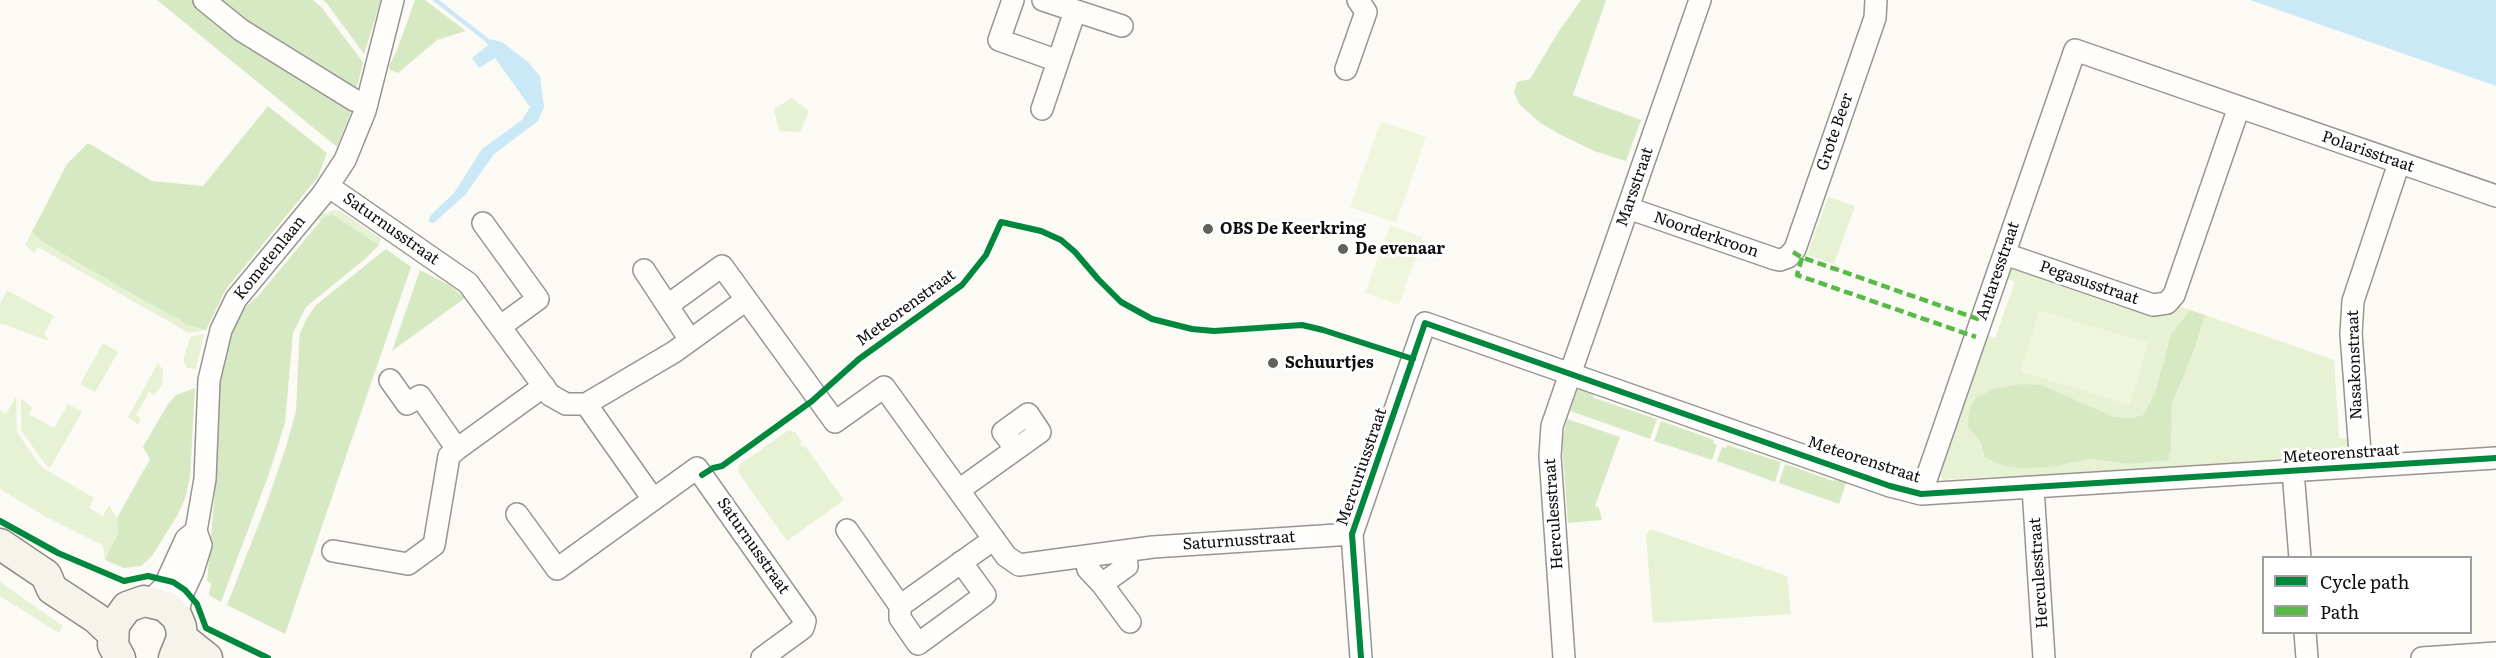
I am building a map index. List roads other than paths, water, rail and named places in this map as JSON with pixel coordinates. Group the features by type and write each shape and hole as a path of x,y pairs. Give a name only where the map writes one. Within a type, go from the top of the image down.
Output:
{"main road":[{"path":"0,544 46,575 52,589 96,618 117,651"},
{"path":"46,575 60,575 107,601 165,606 178,638 207,658"},
{"path":"117,651 117,618 138,604"}],"street":[{"path":"204,0 241,30 348,97 367,104"},
{"name":"Kometenlaan","path":"178,638 182,595 201,545 196,531 205,479 210,367 221,330 236,299 328,186 347,155 367,104 393,0"},
{"path":"1013,0 999,40 1058,61"},
{"path":"1043,0 1122,26"},
{"path":"1346,69 1365,12 1358,0"},
{"name":"Marsstraat","path":"1569,373 1700,0"},
{"name":"Grote Beer","path":"1785,259 1795,249 1875,18 1876,0"},
{"path":"1042,109 1075,11"},
{"name":"Polarisstraat","path":"2075,50 2496,196"},
{"name":"Antaresstraat","path":"1921,494 2075,50"},
{"name":"Pegasusstraat","path":"2005,254 2153,305 2163,305 2172,298 2239,107"},
{"name":"Nasakonstraat","path":"2361,466 2351,334 2353,301 2399,163"},
{"name":"Saturnusstraat","path":"328,186 468,283 552,397 562,403 578,406 586,404"},
{"name":"Noorderkroon","path":"1628,208 1769,257 1785,259"},
{"path":"483,223 538,299 501,326"},
{"name":"Saturnusstraat","path":"668,304 722,266 835,422 884,387 1006,556 1019,565 1153,547 1352,534"},
{"path":"644,270 690,340"},
{"path":"654,499 586,404 690,340 746,300"},
{"name":"Meteorenstraat","path":"1413,359 1425,323 1890,486 1921,494 2496,458"},
{"name":"Mercuriusstraat","path":"1361,658 1352,534 1413,359"},
{"name":"Herculesstraat","path":"1564,658 1550,440 1569,373"},
{"path":"390,380 407,404 420,396 457,449"},
{"path":"333,551 408,564 434,545 449,456 544,386"},
{"path":"958,490 1016,449"},
{"name":"Saturnusstraat","path":"518,514 557,569 697,468 806,623 803,628 762,658"},
{"path":"2294,471 2300,556"},
{"name":"Herculesstraat","path":"2033,488 2044,658"},
{"path":"847,530 900,606 900,618 922,651 985,595 961,562"},
{"name":"Kometenlaan","path":"138,604 164,587 186,539 196,531"},
{"path":"900,606 994,539"},
{"path":"1102,584 1127,566 1126,551"},
{"path":"1085,557 1088,569 1130,622"},
{"path":"2305,634 2307,658"},
{"path":"2422,658 2496,653"}],"water":[{"path":"432,0 439,0 489,39 502,42 528,62 540,76 544,107 538,121 494,154 465,195 435,222 430,223 431,215 454,193 482,149 522,120 530,107 495,58 479,68 472,58 488,45 486,42"},
{"path":"2250,0 2496,0 2496,86"}],"place":[{"name":"OBS De Keerkring","path":"1208,229"},
{"name":"De evenaar","path":"1343,249"},
{"name":"Schuurtjes","path":"1273,363"}]}
